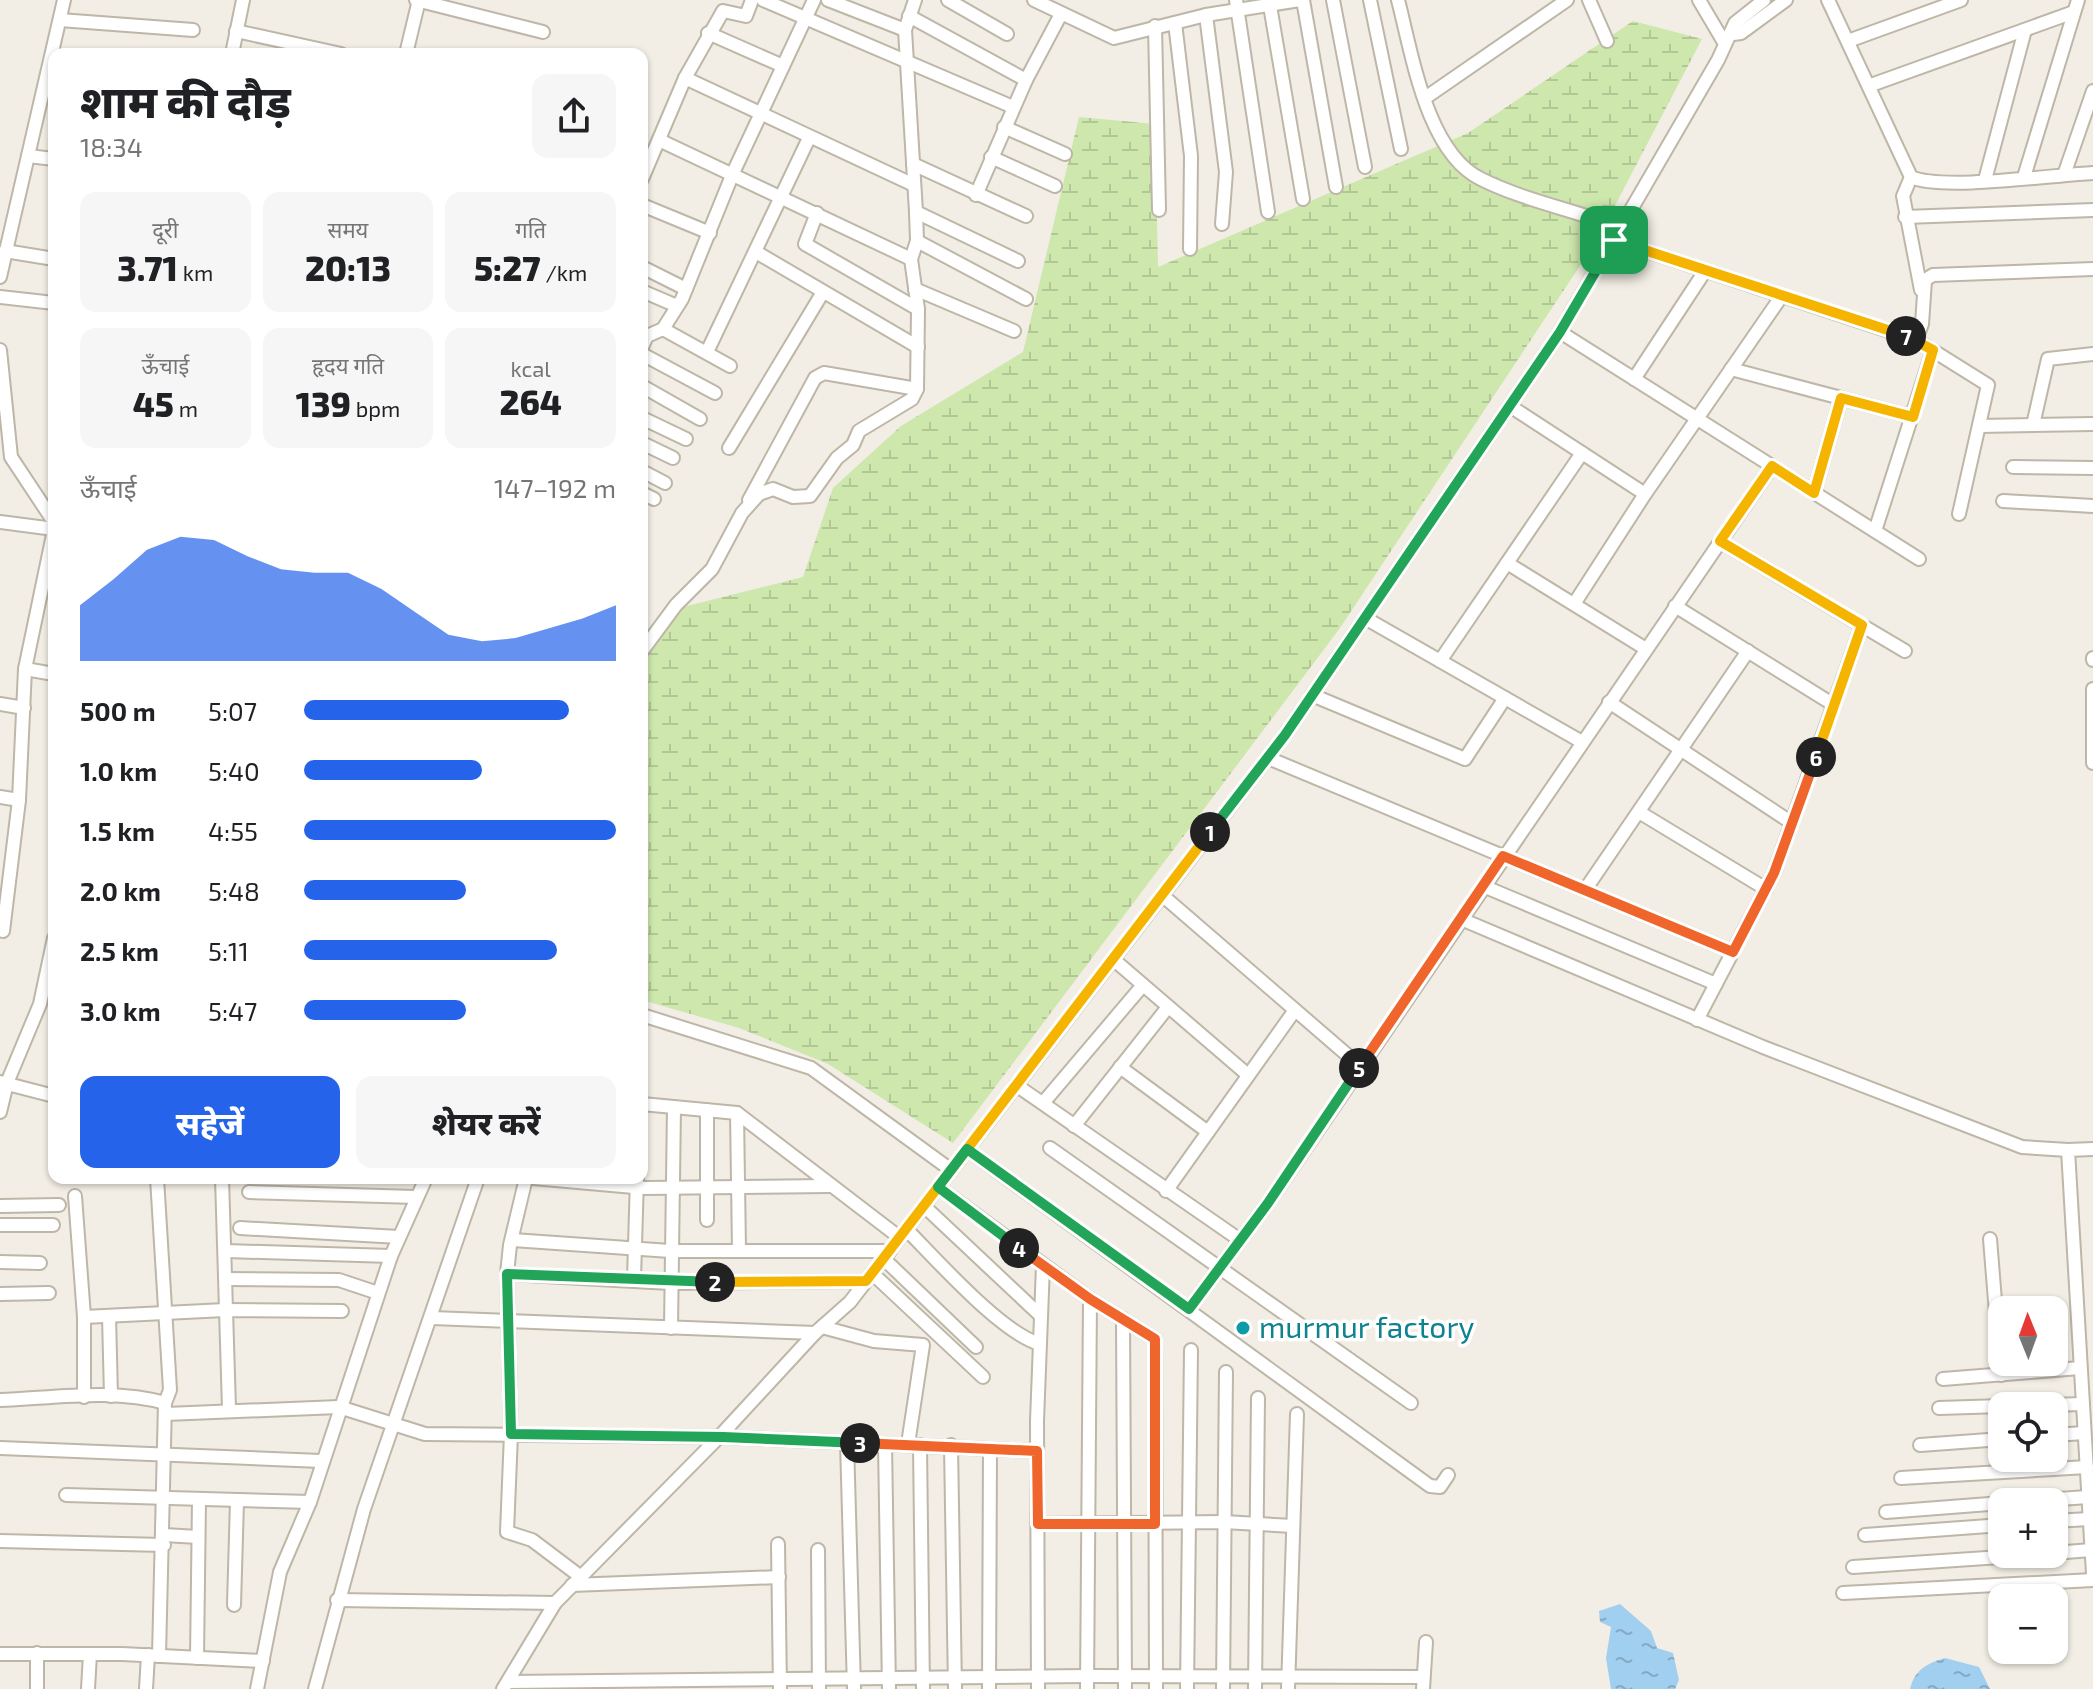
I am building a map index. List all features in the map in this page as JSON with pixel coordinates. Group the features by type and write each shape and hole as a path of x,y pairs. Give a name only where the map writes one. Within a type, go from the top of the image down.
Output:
{"street":[{"path":"54,48 64,0"},
{"path":"233,48 243,0"},
{"path":"407,48 418,0 543,32"},
{"path":"648,165 708,33 723,11 746,16 752,0"},
{"path":"763,0 803,20 1013,107"},
{"path":"648,336 663,329 686,289 733,173 814,0"},
{"path":"828,0 905,30"},
{"path":"742,513 766,491 782,491 804,499 810,496 837,458 853,445 859,431 912,399 917,389 918,309 911,259 917,241 905,30 914,0"},
{"path":"948,0 1007,34"},
{"path":"1034,0 1114,38 1129,37 1155,26 1237,5 1302,0 1336,187"},
{"path":"1333,0 1365,167"},
{"path":"1370,0 1401,149"},
{"path":"1398,0 1425,98 1441,137 1453,157 1472,174 1705,271 1916,340 1988,385 1959,514"},
{"path":"1425,98 1567,0"},
{"path":"1589,0 1607,41"},
{"path":"1699,0 1729,39"},
{"path":"505,1686 555,1603 719,1437 818,1330 850,1302 1268,758 1560,332 1729,39 1735,23 1764,0"},
{"path":"1729,39 1786,0"},
{"path":"1828,0 1871,85 1911,177 1919,181 1985,180 2093,173"},
{"path":"1848,41 1961,0"},
{"path":"1270,3 1303,199"},
{"path":"1237,5 1268,212"},
{"path":"1871,85 2025,30 2076,6"},
{"path":"2024,177 2076,6"},
{"path":"976,195 1013,107 1061,14"},
{"path":"1206,15 1226,172 1222,224"},
{"path":"909,16 1026,80"},
{"path":"60,20 193,30"},
{"path":"1175,23 1191,156 1190,249"},
{"path":"1155,26 1159,210"},
{"path":"1985,180 2025,30"},
{"path":"236,31 314,48"},
{"path":"708,33 783,66"},
{"path":"0,277 48,75"},
{"path":"685,78 914,185"},
{"path":"2064,175 2093,91"},
{"path":"39,110 48,111"},
{"path":"1004,127 1065,154"},
{"path":"707,352 809,138"},
{"path":"659,140 911,259"},
{"path":"28,156 48,158"},
{"path":"991,157 1055,186"},
{"path":"913,164 1026,216"},
{"path":"1911,177 1903,189 1905,217 1924,304"},
{"path":"648,207 710,233"},
{"path":"1905,217 2093,210"},
{"path":"916,212 1018,261"},
{"path":"817,213 805,244 918,309"},
{"path":"917,241 1026,299"},
{"path":"5,251 48,258"},
{"path":"756,252 918,347"},
{"path":"1916,340 1922,324 1925,280 1933,275 2093,269"},
{"path":"648,270 686,289"},
{"path":"1634,379 1705,271"},
{"path":"915,289 1014,331"},
{"path":"729,448 823,292"},
{"path":"648,294 677,306"},
{"path":"0,297 48,302"},
{"path":"1574,604 1645,494 1781,297"},
{"path":"663,329 730,366"},
{"path":"1560,332 1919,559"},
{"path":"0,350 11,457 48,513"},
{"path":"1875,531 1933,350"},
{"path":"2033,425 2048,359 2093,354"},
{"path":"648,357 715,393"},
{"path":"1731,369 1913,417"},
{"path":"648,643 676,605 712,569 815,378 824,373 917,389"},
{"path":"648,389 700,419"},
{"path":"1814,493 1841,398"},
{"path":"1510,406 1645,494"},
{"path":"648,421 686,439"},
{"path":"1979,426 2093,424"},
{"path":"648,446 673,458"},
{"path":"1440,661 1582,453"},
{"path":"1189,1309 1240,1240 1772,466"},
{"path":"2013,467 2093,468"},
{"path":"648,474 665,483"},
{"path":"2003,501 2093,506"},
{"path":"0,522 48,529"},
{"path":"1720,541 1905,651"},
{"path":"0,930 3,931 4,886 19,800 25,669 48,559"},
{"path":"1507,563 1646,649"},
{"path":"1675,606 1834,705"},
{"path":"1365,618 1582,742"},
{"path":"1697,1020 1766,889 1862,625"},
{"path":"1585,890 1748,651"},
{"path":"25,669 48,673"},
{"path":"2093,689 2093,763"},
{"path":"1312,695 1465,759 1505,698"},
{"path":"1609,702 1792,823"},
{"path":"0,704 24,708"},
{"path":"1268,758 1733,952"},
{"path":"0,797 19,800"},
{"path":"1639,812 1766,889"},
{"path":"1483,886 1716,984"},
{"path":"1162,895 1360,1066"},
{"path":"1461,919 1697,1020 2022,1147 2093,1149"},
{"path":"1113,959 1248,1075"},
{"path":"0,1112 3,1083 40,1004 48,967"},
{"path":"1043,1103 1143,985"},
{"path":"1074,1126 1168,1007"},
{"path":"1166,1191 1295,1010"},
{"path":"648,1017 811,1068 951,1170"},
{"path":"1120,1067 1208,1132"},
{"path":"3,1083 48,1094"},
{"path":"1016,1085 1240,1240"},
{"path":"648,1105 737,1113 829,1186 903,1233 1007,1326 1027,1340 1040,1344"},
{"path":"671,1328 674,1107"},
{"path":"707,1110 707,1220"},
{"path":"737,1113 739,1251"},
{"path":"1050,1148 1411,1403"},
{"path":"967,1149 1430,1486 1440,1487 1448,1475"},
{"path":"1843,1593 2093,1577 2068,1150"},
{"path":"146,1689 154,1656 164,1540 165,1408 170,1390 157,1184"},
{"path":"222,1184 229,1409"},
{"path":"257,1689 280,1572 310,1502 391,1256 423,1184"},
{"path":"315,1689 337,1600 476,1184"},
{"path":"525,1184 507,1274 511,1434 507,1532 532,1540 576,1581 779,1577"},
{"path":"634,1279 637,1184"},
{"path":"648,1184 671,1187 829,1186"},
{"path":"938,1187 1090,1299 1155,1339 1156,1683"},
{"path":"249,1192 416,1197"},
{"path":"75,1196 84,1317 84,1397"},
{"path":"0,1206 59,1205"},
{"path":"924,1206 1041,1316"},
{"path":"0,1225 53,1225"},
{"path":"240,1228 399,1237"},
{"path":"1990,1239 1995,1296"},
{"path":"513,1240 634,1250 887,1255 976,1347"},
{"path":"226,1251 391,1256"},
{"path":"0,1262 40,1263"},
{"path":"1038,1683 1037,1451 1043,1265"},
{"path":"507,1274 670,1283 869,1277 983,1377"},
{"path":"226,1279 339,1280 378,1293"},
{"path":"0,1294 49,1293"},
{"path":"1087,1683 1090,1299"},
{"path":"84,1317 225,1310 342,1311"},
{"path":"109,1316 111,1396"},
{"path":"432,1318 671,1328 818,1330 874,1341 923,1345 914,1445 923,1684"},
{"path":"1123,1319 1125,1683"},
{"path":"1187,1683 1191,1350"},
{"path":"2068,1369 2080,1368"},
{"path":"1223,1683 1226,1372"},
{"path":"1943,1379 1988,1376"},
{"path":"0,1400 111,1396 148,1398 165,1408 339,1407 395,1422 425,1434 719,1437 1037,1451"},
{"path":"1255,1683 1258,1398"},
{"path":"2068,1404 2083,1404"},
{"path":"1939,1408 1988,1406"},
{"path":"1288,1683 1297,1414"},
{"path":"1920,1445 1988,1440"},
{"path":"847,1442 854,1684"},
{"path":"885,1444 889,1684"},
{"path":"950,1446 955,1683"},
{"path":"0,1448 321,1461"},
{"path":"988,1683 990,1449"},
{"path":"1901,1478 2087,1467"},
{"path":"66,1495 310,1502"},
{"path":"2068,1498 2088,1497"},
{"path":"197,1658 199,1500"},
{"path":"234,1605 237,1501"},
{"path":"1886,1512 1988,1504"},
{"path":"2068,1520 2089,1519"},
{"path":"1038,1524 1224,1522 1293,1526"},
{"path":"1865,1535 1988,1526"},
{"path":"0,1541 198,1537"},
{"path":"778,1544 779,1684"},
{"path":"818,1550 819,1684"},
{"path":"2068,1552 2091,1550"},
{"path":"1853,1567 1988,1558"},
{"path":"337,1600 555,1603"},
{"path":"505,1686 1423,1683 1426,1642"},
{"path":"37,1653 37,1689"},
{"path":"0,1654 263,1661"},
{"path":"88,1689 90,1654"}],"green space":[{"path":"1633,21 1702,39 1597,240 1340,628 953,1143 828,1064 739,1028 648,1002 648,650 679,608 803,577 833,488 901,426 1023,352 1079,117 1155,124 1158,267 1468,133"}],"water":[{"path":"1620,1604 1651,1631 1657,1648 1673,1653 1679,1680 1675,1689 1611,1689 1606,1658 1611,1627 1600,1622 1599,1611"},
{"path":"1945,1658 1979,1667 1990,1689 1910,1689 1923,1668"}],"place":[{"name":"murmur factory","path":"1243,1328"}],"route":[{"path":"1614,240 1837,316 1895,332 1933,350 1913,417 1841,398 1814,493 1772,466 1720,541 1862,625 1774,873 1733,952 1503,856 1268,1203 1189,1309 967,1149 938,1187 1090,1299 1155,1339 1155,1524 1038,1524 1037,1451 723,1437 511,1434 507,1274 670,1283 866,1281 884,1259 899,1237 1285,735 1560,332 1614,240"}]}
